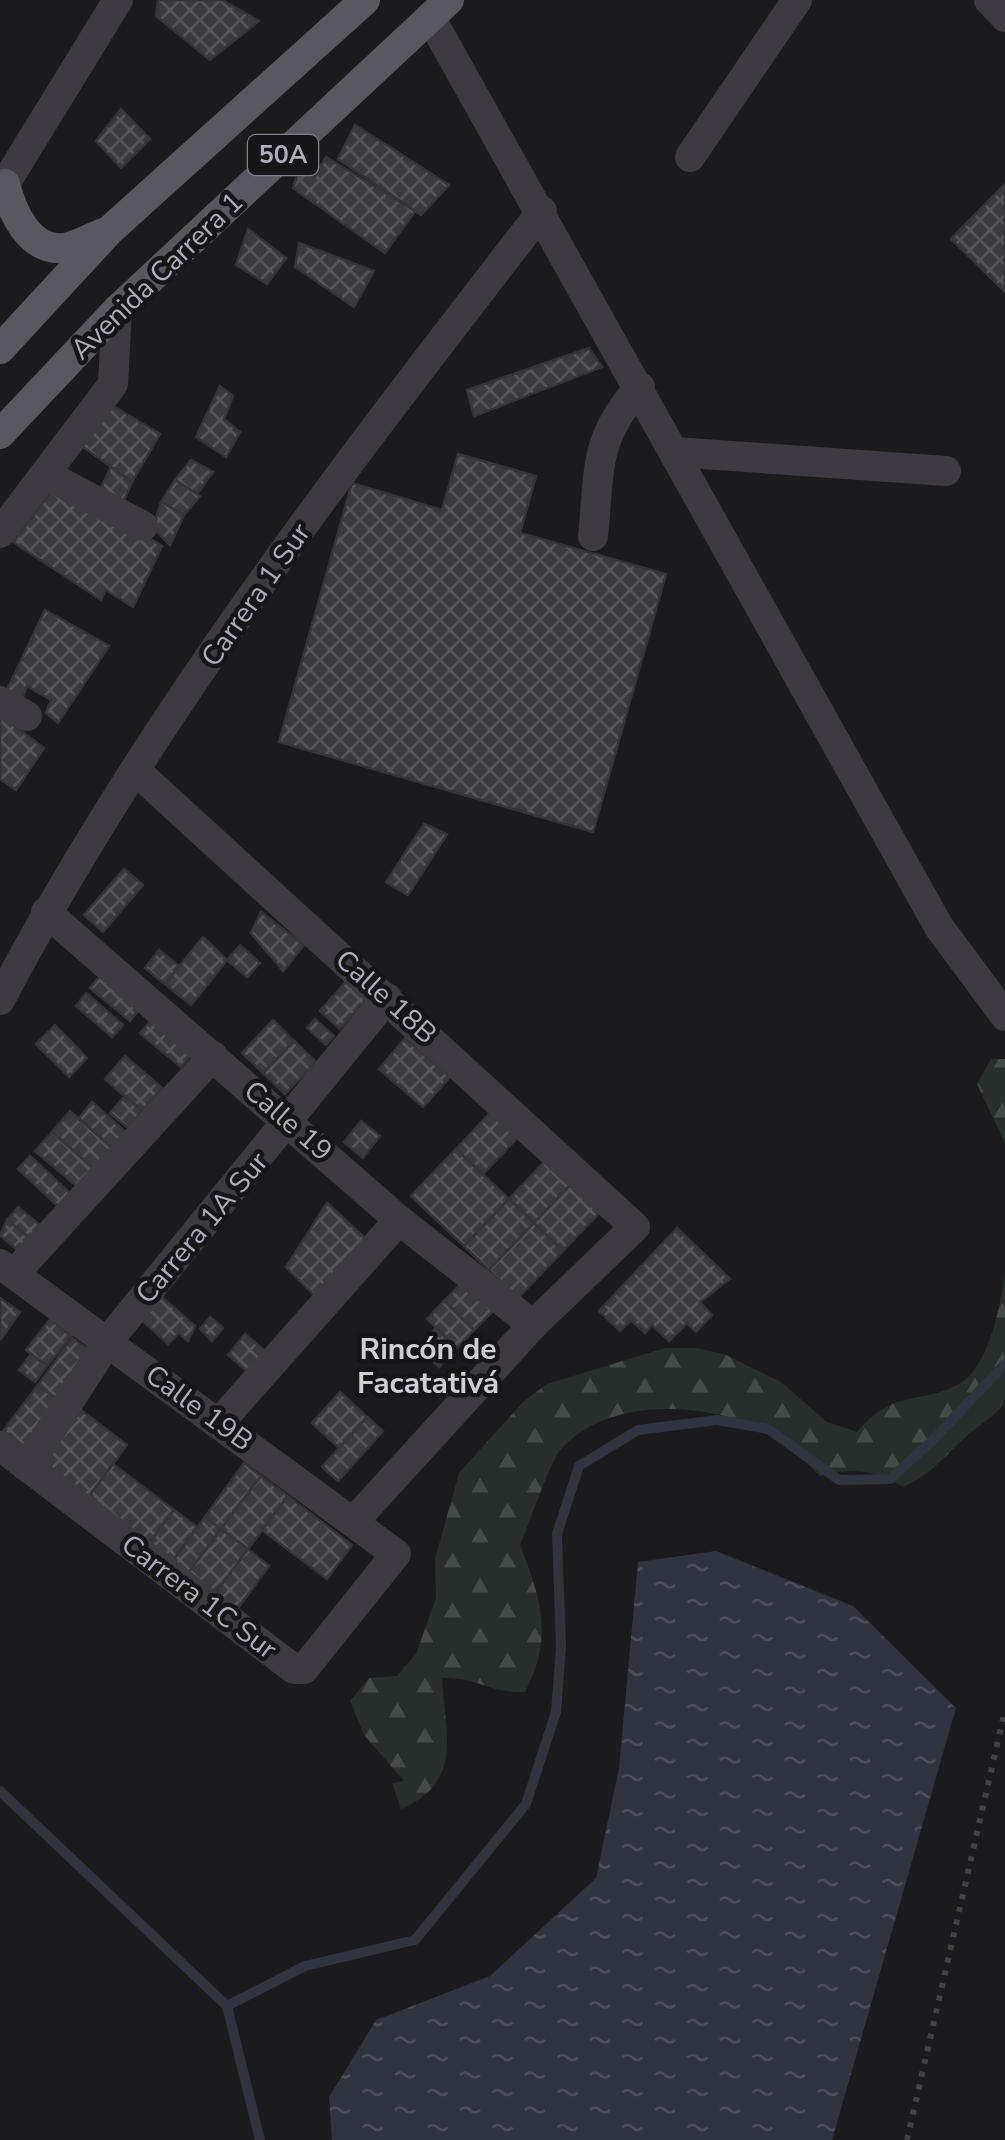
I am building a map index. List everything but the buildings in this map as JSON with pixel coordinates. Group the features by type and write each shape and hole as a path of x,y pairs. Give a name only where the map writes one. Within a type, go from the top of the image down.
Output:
{"main road":[{"name":"50A","path":"0,349 110,230 365,0"},
{"name":"Avenida Carrera 1","path":"0,434 117,310 440,8"},
{"path":"5,173 19,224 46,244 64,248 110,230"}],"street":[{"path":"5,173 118,0"},
{"path":"690,156 797,0"},
{"path":"989,0 1005,17"},
{"path":"440,8 542,211 939,927 1005,1016"},
{"name":"Carrera 1 Sur","path":"0,1000 46,912 135,770 348,461 542,211"},
{"path":"0,533 113,384 117,310"},
{"path":"593,536 603,440 614,416 640,387"},
{"path":"675,452 946,471"},
{"path":"45,474 143,526"},
{"path":"0,701 27,716"},
{"name":"Calle 18B","path":"135,770 635,1227 533,1325"},
{"name":"Calle 19","path":"46,912 399,1220 533,1325"},
{"name":"Carrera 1A Sur","path":"28,1466 108,1341 291,1122 388,998"},
{"path":"7,1269 214,1056"},
{"path":"218,1424 399,1220"},
{"name":"Calle 19B","path":"7,1269 355,1520 396,1554"},
{"path":"355,1520 533,1325"},
{"path":"0,1446 28,1466"},
{"name":"Carrera 1C Sur","path":"28,1466 294,1669 304,1669 396,1554"}],"path":[{"path":"906,2140 1005,1710"}],"green space":[{"path":"991,1059 1005,1059 1005,1143 977,1084"},
{"path":"1005,1272 1005,1400 931,1470 903,1487 863,1472 820,1476 774,1435 722,1415 692,1410 631,1412 579,1433 555,1459 520,1545 534,1583 542,1636 525,1692 442,1678 447,1737 442,1771 421,1798 401,1809 392,1783 404,1781 364,1735 350,1701 369,1678 397,1676 416,1654 436,1598 435,1559 459,1473 523,1402 547,1384 665,1348 696,1348 724,1354 781,1382 827,1422 857,1432 895,1403 944,1391 969,1376 992,1334"}],"water":[{"path":"716,1551 853,1606 956,1708 832,2140 332,2140 329,2097 376,2020 490,1976 596,1878 619,1768 638,1562"}],"waterway":[{"path":"0,1791 227,2006 305,1966 415,1940 526,1804 556,1712 561,1647 557,1534 579,1466 638,1430 717,1420 768,1429 839,1480 890,1479 1005,1364"},
{"path":"227,2006 260,2140"}],"district":[{"name":"Rincón de Facatativá","path":"428,1366"}]}
